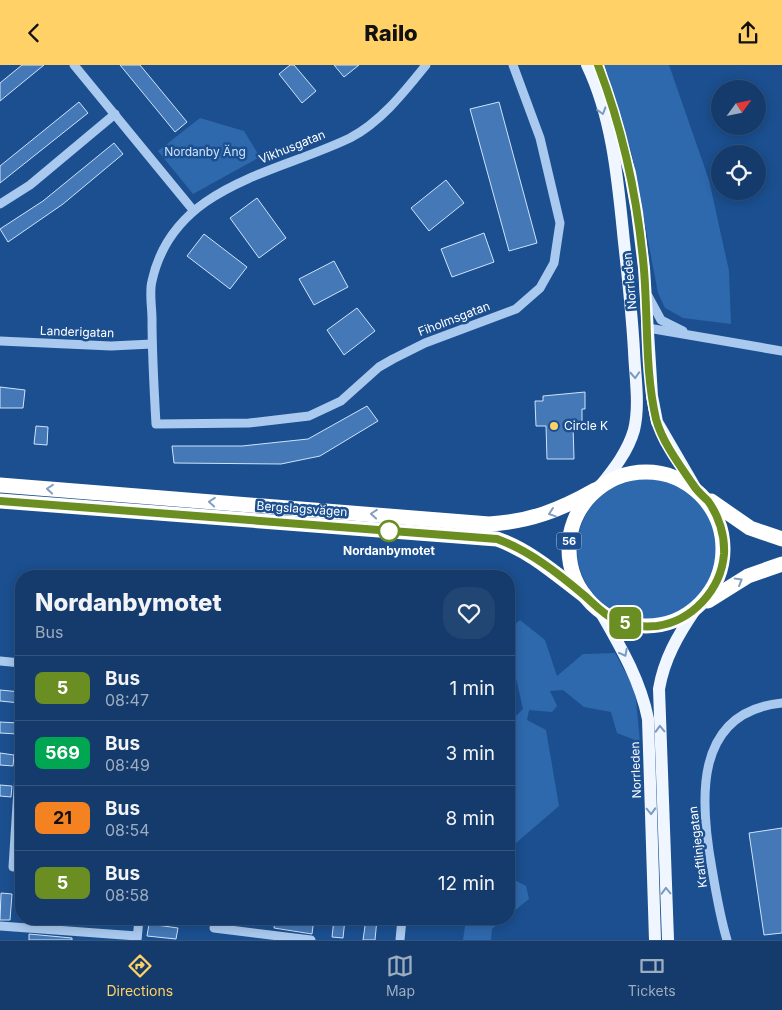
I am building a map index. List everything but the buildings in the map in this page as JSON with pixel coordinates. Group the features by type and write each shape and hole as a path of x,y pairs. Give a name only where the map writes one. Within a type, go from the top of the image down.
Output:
{"highway":[{"name":"56","path":"782,539 750,528 678,478 639,471 619,476 598,488 582,505 573,522 569,541 570,561 575,580 585,596 600,611 618,621 637,626 651,626 677,620 748,576 782,564"},
{"name":"Bergslagsvägen","path":"0,485 489,524 515,523 535,519 563,509 598,488"},
{"path":"697,607 718,577 724,550 719,523 699,491"},
{"name":"Bergslagsvägen","path":"0,501 497,539 539,560 585,596"}],"main road":[{"name":"Norrleden","path":"587,65 606,122 617,168 633,326 636,413 633,431 616,468 598,488"},
{"name":"Norrleden","path":"598,65 630,173 645,291 652,396 657,422 699,491"},
{"path":"633,326 648,328"},
{"name":"Norrleden","path":"668,940 658,689 669,653 697,607"},
{"name":"Norrleden","path":"600,611 634,673 644,697 648,719 655,940"}],"street":[{"path":"74,65 193,210"},
{"name":"Vikhusgatan","path":"156,424 151,283 156,266 172,234 193,210 226,190 261,173 352,137 395,104 426,65"},
{"name":"Fiholmsgatan","path":"156,424 249,423 309,416 341,401 379,367 393,359 425,343 516,309 540,288 554,263 560,223 540,138 513,65"},
{"path":"0,204 30,185 115,114"},
{"path":"645,291 661,320 692,336"},
{"path":"648,328 782,351"},
{"name":"Landerigatan","path":"0,341 111,346 152,344"},
{"path":"0,661 15,662"},
{"name":"Kraftlinjegatan","path":"727,940 717,899 705,816 708,761 728,725 752,710 782,703"},
{"path":"13,867 15,836"},
{"path":"0,926 137,938 138,925"},
{"path":"400,940 401,925"},
{"path":"214,928 311,940"}],"green space":[{"path":"604,65 669,65 709,180 711,200 713,200 729,271 731,324 683,318 665,308 658,293 631,151"},
{"name":"Nordanby Äng","path":"200,118 244,131 260,157 193,194 158,151"},
{"path":"647,479 674,485 686,491 696,500 705,510 711,522 717,549 711,576 705,588 696,598 686,607 674,613 647,619 620,613 608,607 598,598 589,588 583,576 577,549 583,522 589,510 598,500 608,491 620,485"},
{"path":"520,620 545,640 557,676 583,654 615,653 635,690 640,742 617,733 611,712 584,707 563,690 550,691 557,706 552,712 529,710 527,720 546,730 559,806 515,844 515,717 523,709 515,674 515,624"},
{"path":"515,880 526,886 529,899 515,910"},
{"path":"465,925 497,925 492,929 491,940 463,940"}],"bus line":[{"name":"5","path":"0,501 497,539 539,560 585,596 600,611 618,621 637,626 658,626 677,620 694,610 714,588 722,567 724,545 722,533 715,513 702,494 696,489 667,443 657,422 652,396 644,267 637,212 630,173 598,65"}],"place":[{"name":"Circle K","path":"554,426"},
{"name":"Nordanbymotet","path":"389,531"}]}
